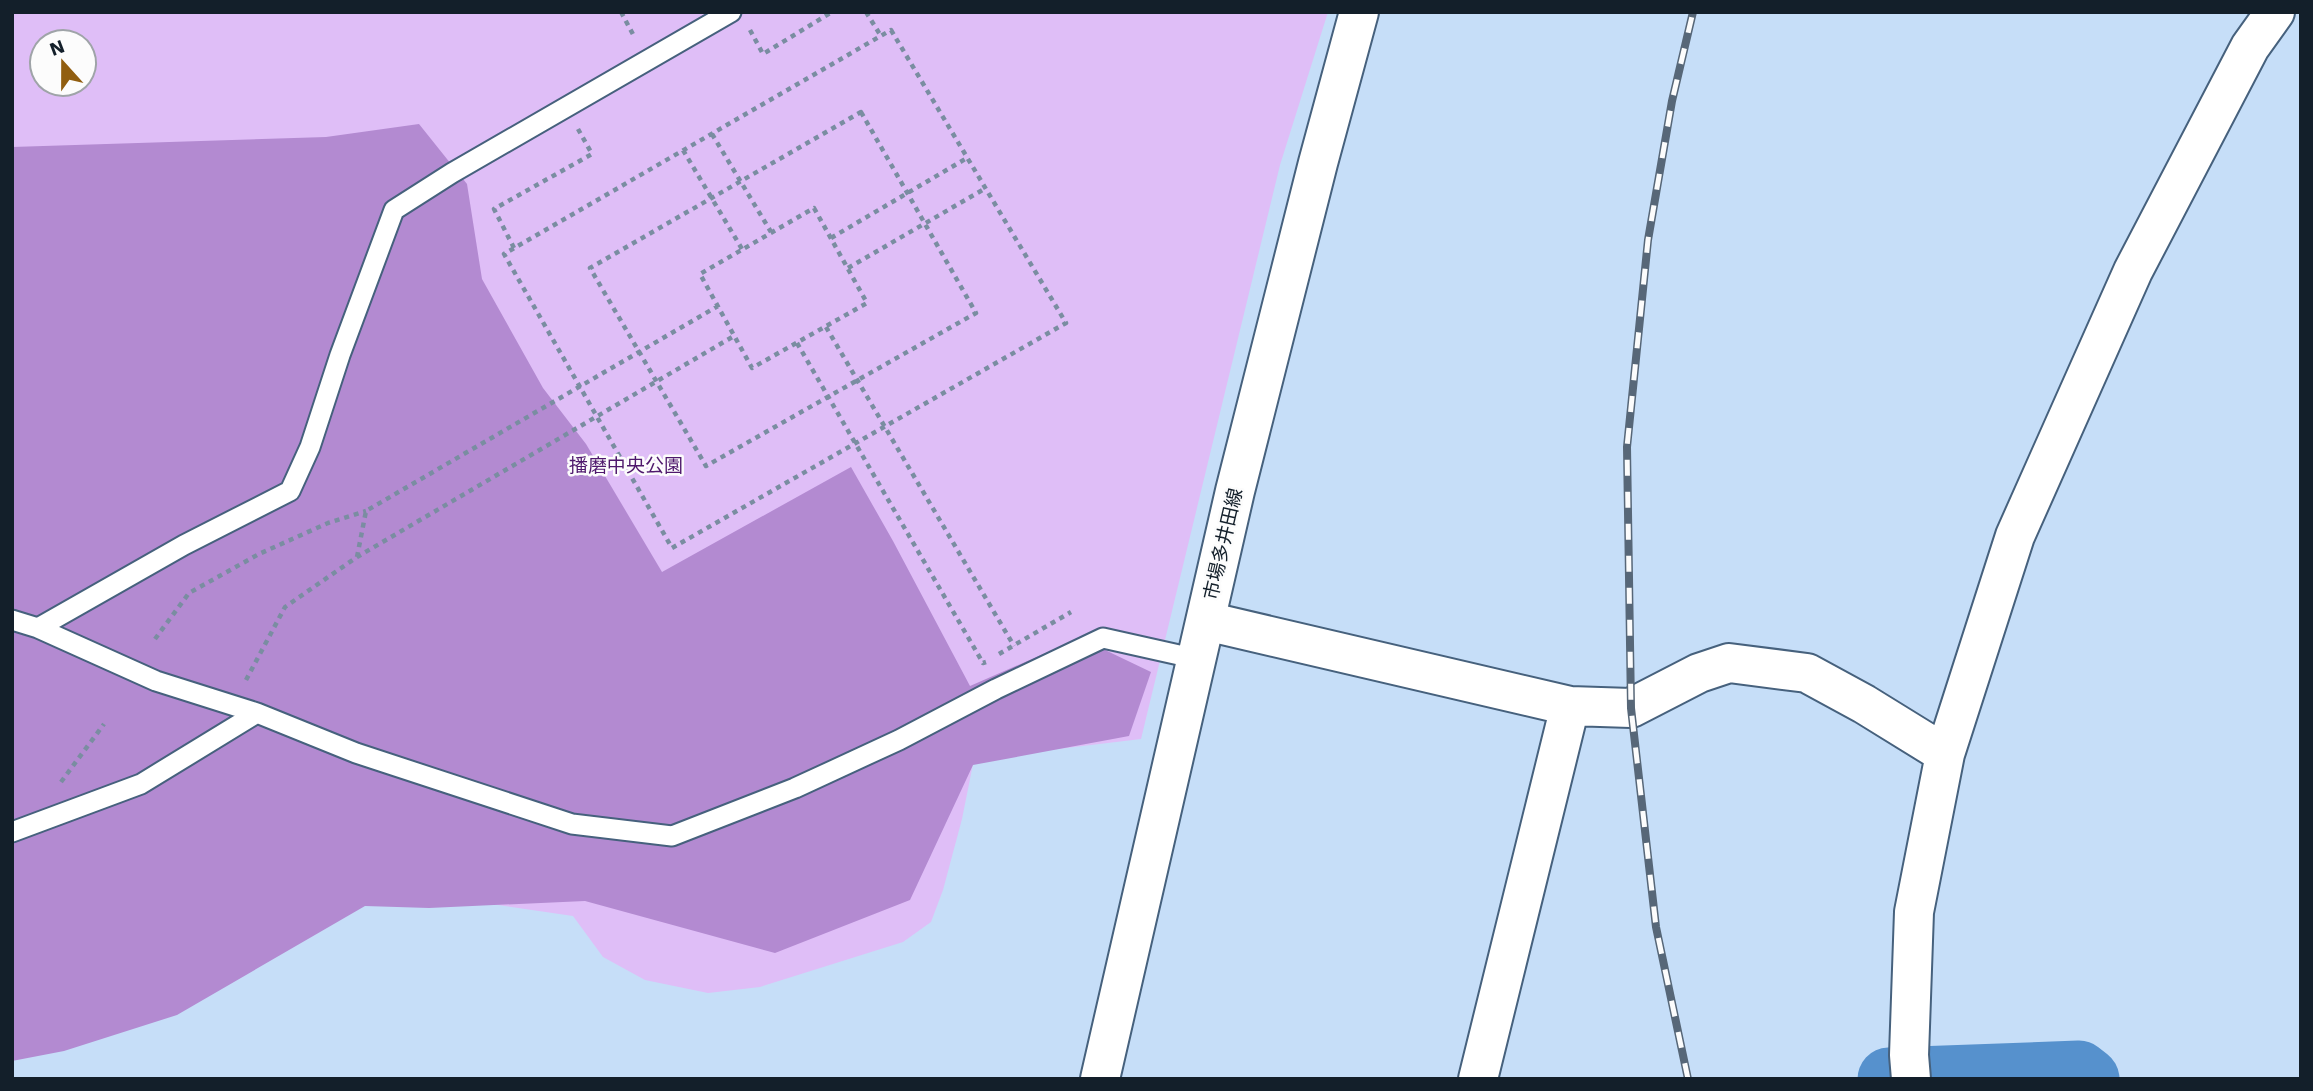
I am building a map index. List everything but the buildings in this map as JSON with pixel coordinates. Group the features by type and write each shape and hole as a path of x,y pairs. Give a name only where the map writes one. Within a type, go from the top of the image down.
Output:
{"street":[{"name":"市場多井田線","path":"1100,1079 1235,491 1359,12"},
{"path":"1910,1067 1914,912 1945,754 2015,536 2133,271 2250,47 2275,12"},
{"path":"1206,621 1570,705 1631,708 1699,673 1729,663 1807,673 1864,704 1945,754"},
{"path":"1478,1079 1570,705"}],"lane":[{"path":"37,628 184,545 290,491 310,447 340,355 394,210 452,173 731,12"},
{"path":"12,620 37,628 156,681 257,713 356,753 572,824 673,836 795,788 899,740 996,689 1103,638 1197,659"},
{"path":"12,832 141,784 257,713"}],"path":[{"path":"763,54 832,12"},
{"path":"866,12 881,36"},
{"path":"891,30 1066,323 672,548 504,254 881,36 891,30"},
{"path":"861,112 907,193 976,313 706,466 590,268 861,112"},
{"path":"712,134 771,232"},
{"path":"684,150 742,249"},
{"path":"514,248 494,209 592,154"},
{"path":"831,238 967,158"},
{"path":"848,268 986,188"},
{"path":"814,208 867,303 752,368 700,274 771,232 814,208"},
{"path":"155,639 189,593 259,554 328,523 366,511 718,306"},
{"path":"826,327 1014,646"},
{"path":"233,705 285,607 358,557 734,336"},
{"path":"797,343 983,663 1071,612"},
{"path":"358,557 366,511"},
{"path":"56,788 104,724"}],"green space":[{"name":"播磨中央公園","path":"12,12 1328,12 1280,165 1141,739 974,759 962,819 943,890 931,922 903,942 760,987 708,993 645,980 603,957 573,916 443,897 307,896 12,1057"}],"shaded area":[{"path":"419,124 467,184 482,279 543,388 586,444 662,572 851,467 970,686 1080,638 1151,672 1129,736 973,765 910,900 775,953 585,901 429,908 365,906 177,1015 64,1051 12,1061 12,147 326,137"}],"waterway":[{"path":"1889,1079 2079,1072 2088,1079"}],"railway":[{"path":"1688,1079 1656,927 1631,708 1627,447 1648,240 1672,101 1693,12"}]}
